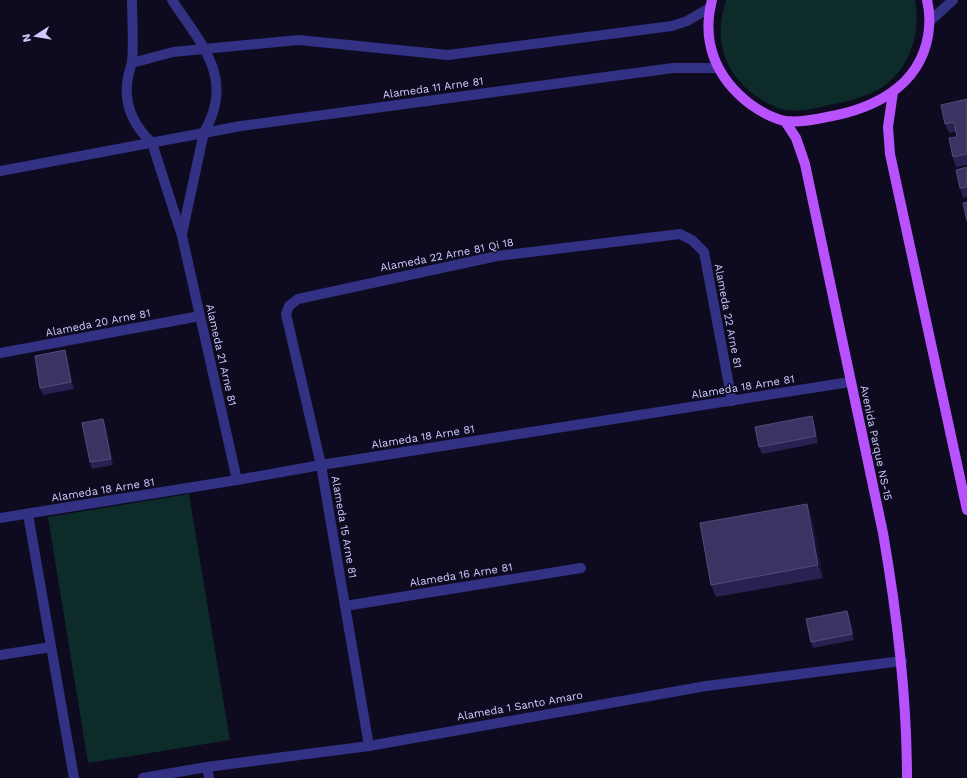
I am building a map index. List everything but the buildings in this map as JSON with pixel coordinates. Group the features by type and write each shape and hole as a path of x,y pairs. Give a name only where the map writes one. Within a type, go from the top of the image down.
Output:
{"main road":[{"path":"712,4 709,35 718,68 728,83 743,98 765,114 786,121 805,120 841,114 865,106 893,92 909,78 920,62 927,43 930,21 928,0"},
{"path":"893,92 888,127 890,154 967,510"},
{"name":"Avenida Parque NS-15","path":"786,121 796,138 805,164 883,533 902,661 907,741 907,778"}],"street":[{"path":"132,0 132,63 126,89 128,102 136,125 143,135 152,143"},
{"path":"172,0 211,60 217,85 215,110 204,132 182,236"},
{"path":"930,21 953,0"},
{"path":"132,63 173,52 299,40 448,55 672,26 687,21 712,4"},
{"name":"Alameda 11 Arne 81","path":"0,171 242,126 674,68 718,68"},
{"name":"Alameda 21 Arne 81","path":"152,143 182,236 237,480"},
{"name":"Alameda 22 Arne 81 Qi 18","path":"286,314 289,306 298,299 497,256 680,234 692,240"},
{"name":"Alameda 22 Arne 81","path":"692,240 704,252 732,401"},
{"name":"Alameda 15 Arne 81","path":"286,314 321,465 370,746"},
{"name":"Alameda 20 Arne 81","path":"0,353 200,316"},
{"name":"Alameda 18 Arne 81","path":"0,518 321,465 850,382"},
{"path":"29,520 74,778"},
{"name":"Alameda 16 Arne 81","path":"345,606 582,568"},
{"path":"0,655 51,647"},
{"name":"Alameda 1 Santo Amaro","path":"143,778 207,767 370,746 706,686 902,661"},
{"path":"207,767 209,778"}],"green space":[{"path":"726,0 915,0 915,38 906,61 891,80 881,88 849,101 811,109 793,111 781,109 767,103 747,89 737,79 730,67 724,55 721,29 722,15"},
{"path":"189,494 230,740 88,763 48,517"}]}
